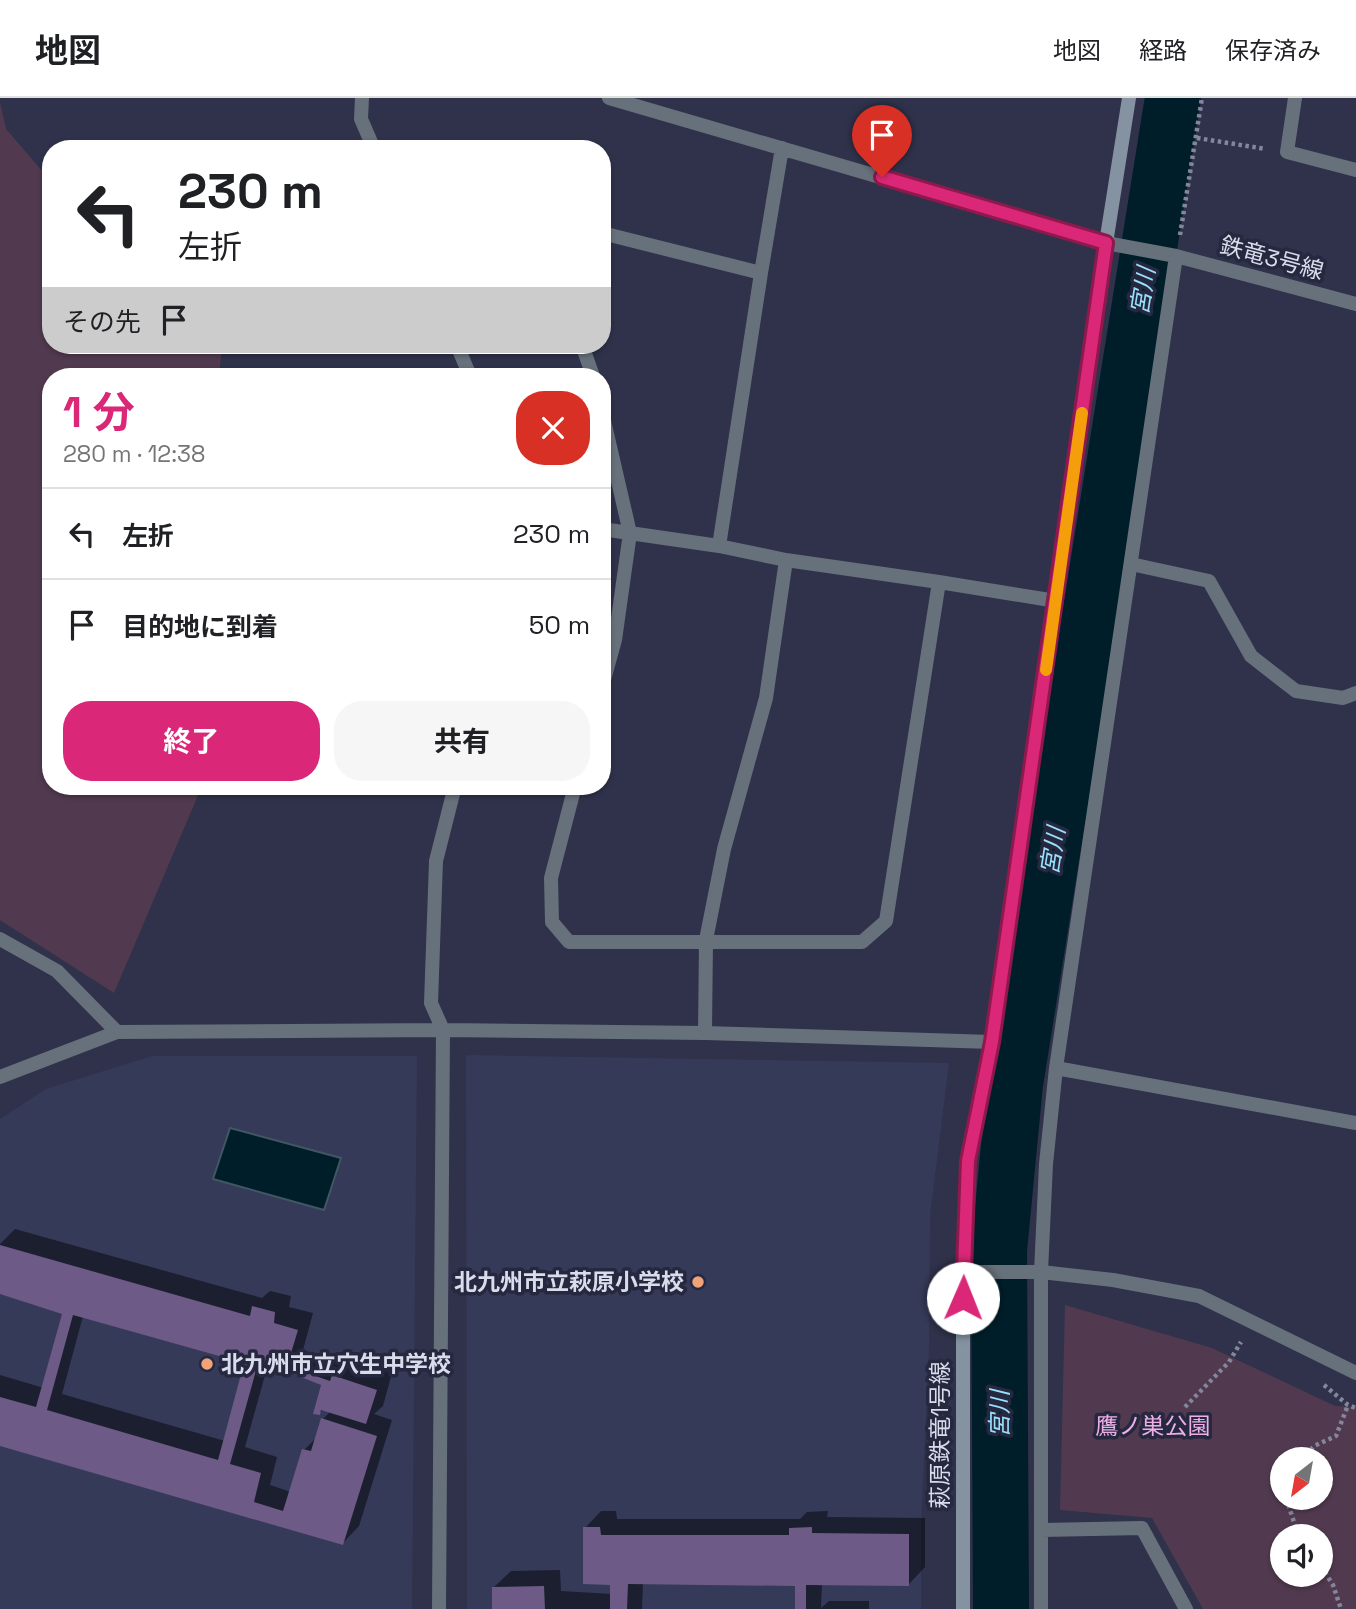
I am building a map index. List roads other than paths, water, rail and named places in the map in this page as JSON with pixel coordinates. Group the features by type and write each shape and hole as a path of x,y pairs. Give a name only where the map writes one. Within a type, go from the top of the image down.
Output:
{"street":[{"path":"362,98 361,119 370,140"},
{"name":"鉄竜3号線","path":"609,98 1106,243 1176,256 1356,304"},
{"name":"萩原鉄竜1号線","path":"962,1609 963,1272 968,1161 992,1042 1129,98"},
{"path":"1295,98 1287,152 1356,170"},
{"path":"719,546 782,149"},
{"path":"611,235 761,273"},
{"path":"1041,1609 1041,1272 1046,1164 1056,1068 1176,256"},
{"path":"611,451 630,533 611,654"},
{"path":"611,530 1056,601"},
{"path":"705,1033 706,940 724,849 766,698 786,560"},
{"path":"1131,564 1209,581 1251,656 1296,691 1343,698 1356,693"},
{"path":"573,795 551,878 552,922 569,942 862,942 886,921 939,582"},
{"path":"439,1609 443,1030 431,1003 436,861 453,795"},
{"path":"0,939 57,971 117,1032"},
{"path":"0,1077 117,1032 443,1030 705,1033 992,1042"},
{"path":"1056,1068 1356,1123"},
{"path":"963,1272 1041,1272 1113,1280 1199,1296 1356,1373"},
{"path":"1042,1530 1142,1528 1186,1609"}],"waterway":[{"name":"宮川","path":"1001,1609 999,1250 1015,1084 1173,98"}],"place":[{"name":"北九州市立萩原小学校","path":"698,1282"},
{"name":"北九州市立穴生中学校","path":"207,1364"}],"park label":[{"name":"鷹ノ巣公園","path":"1153,1426"}]}
